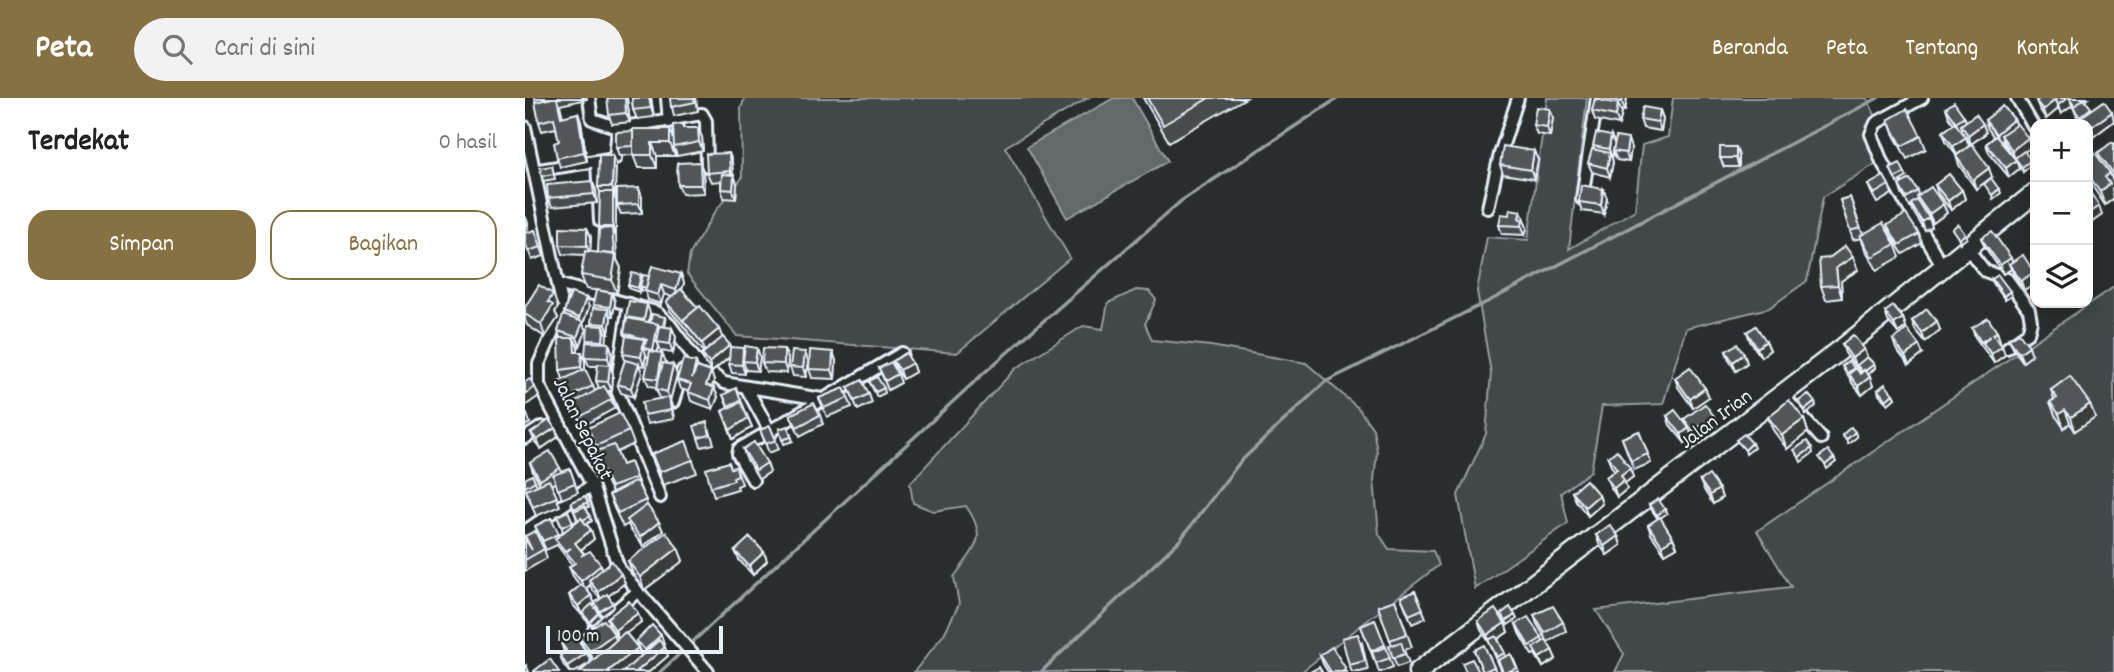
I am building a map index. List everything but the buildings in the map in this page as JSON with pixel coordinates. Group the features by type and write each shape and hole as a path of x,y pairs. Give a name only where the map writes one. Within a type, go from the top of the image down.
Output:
{"main road":[{"path":"2093,148 2114,132"},
{"name":"Jalan Irian","path":"1418,672 1839,351 2030,197"}],"street":[{"path":"589,98 592,119 618,128 669,122 703,114 707,166"},
{"path":"667,98 669,122"},
{"path":"1488,208 1500,154 1518,98"},
{"path":"1581,203 1597,98"},
{"path":"1922,98 1876,122 1871,134 1882,162 1944,267"},
{"path":"2017,98 2030,120"},
{"name":"Jalan Sepakat","path":"525,127 558,284 560,314 537,376 592,485 615,559 637,592 706,670"},
{"path":"533,171 616,158 618,128"},
{"path":"597,161 600,228"},
{"path":"1968,248 1986,271 2007,279 2029,310 2031,321 2028,333 2007,348"},
{"path":"558,284 660,314 715,378 746,387 828,400"},
{"path":"629,304 615,388 660,497"},
{"path":"673,402 689,350"},
{"path":"753,480 738,451 902,354"},
{"path":"746,387 771,432"},
{"path":"1783,394 1821,438"},
{"path":"525,438 556,418"},
{"path":"525,531 592,485"},
{"path":"587,634 637,592"}],"shaded area":[{"path":"745,98 1088,98 1005,147 1070,258 957,353 737,336 687,274 690,254 714,213 742,178 741,108"},
{"path":"1114,98 1132,98 1168,161 1067,218 1027,147"},
{"path":"1547,98 1587,98 1569,249 1635,210 1642,145 1668,137 1673,98 1867,98 1875,115 1875,164 1823,197 1807,281 1769,308 1686,328 1663,404 1602,406 1591,471 1561,493 1568,523 1475,589 1458,495 1486,434 1491,373 1477,291 1487,237 1528,240"},
{"path":"2114,287 2114,672 1615,672 1624,654 1596,610 1791,587 1757,531 2083,308 2093,308 2093,301"},
{"path":"1136,290 1149,291 1156,300 1145,324 1152,340 1211,346 1306,363 1358,408 1373,429 1377,451 1374,480 1379,534 1389,549 1433,551 1439,565 1301,672 914,672 944,634 959,604 954,577 977,543 978,535 973,517 966,506 933,511 913,503 910,483 1015,369 1083,326 1103,329 1108,303"}],"waterway":[{"path":"660,672 985,372 1181,201 1338,98"},
{"path":"1041,672 1180,540 1240,462 1325,382 1495,298 1878,98"}]}
